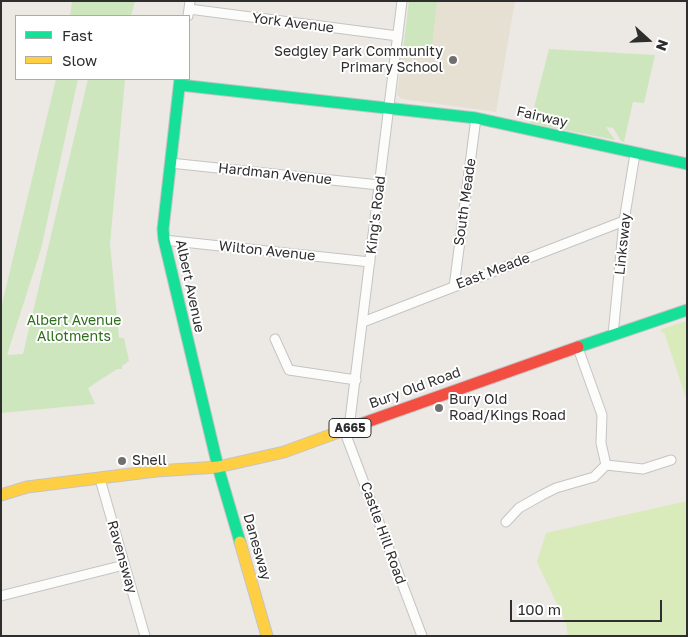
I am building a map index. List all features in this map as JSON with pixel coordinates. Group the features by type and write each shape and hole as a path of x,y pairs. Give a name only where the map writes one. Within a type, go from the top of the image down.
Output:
{"street":[{"name":"King's Road","path":"347,429 356,380 402,1"},
{"name":"York Avenue","path":"189,9 398,36"},
{"name":"Fairway","path":"180,82 389,109 476,118 687,164"},
{"name":"Albert Avenue","path":"180,82 170,163 164,240 176,297 218,467"},
{"name":"South Meade","path":"454,286 476,118"},
{"name":"Linksway","path":"614,335 624,221 635,154"},
{"name":"Hardman Avenue","path":"170,163 380,185"},
{"name":"East Meade","path":"362,322 624,221"},
{"name":"Wilton Avenue","path":"164,240 370,262"},
{"name":"Bury Old Road","path":"1,495 27,487 218,467 284,452 485,378 687,310"},
{"path":"275,339 289,370 356,380"},
{"path":"578,348 602,415 602,443 606,466"},
{"name":"Castle Hill Road","path":"347,429 422,636"},
{"path":"506,522 519,508 542,495 556,488 594,477 606,466 643,469 671,460"},
{"name":"Danesway","path":"218,467 267,636"},
{"name":"Ravensway","path":"100,479 145,636"},
{"path":"1,596 124,565"}],"shaded area":[{"name":"Sedgley Park Community Primary School","path":"409,1 515,1 496,112 402,99 397,95"}],"green space":[{"path":"72,1 135,1 131,15 70,15"},
{"path":"409,1 437,1 431,55 403,52"},
{"path":"549,49 655,55 644,103 633,102 624,142 621,141 613,128 606,127 615,140 530,123"},
{"name":"Albert Avenue Allotments","path":"56,80 78,80 41,249 7,355 23,354 88,80 125,80 110,244 119,338 124,338 129,361 122,366 122,369 117,369 88,388 95,404 1,413 1,308"},
{"path":"687,321 687,401 664,332 661,332 662,329"},
{"path":"687,501 687,636 568,636 566,623 537,562 546,533"}],"traffic: fast":[{"path":"180,80 163,229 164,240 218,467 240,542"},
{"path":"180,85 476,118 687,164"},
{"path":"578,347 687,310"}],"traffic: slow":[{"path":"1,495 27,487 156,471 218,467 284,452 358,425"},
{"path":"240,542 267,636"}],"traffic: jam":[{"path":"358,425 578,347"}],"place":[{"name":"Sedgley Park Community Primary School","path":"453,60"},
{"name":"Bury Old Road/Kings Road","path":"439,408"},
{"name":"Shell","path":"122,461"}]}
